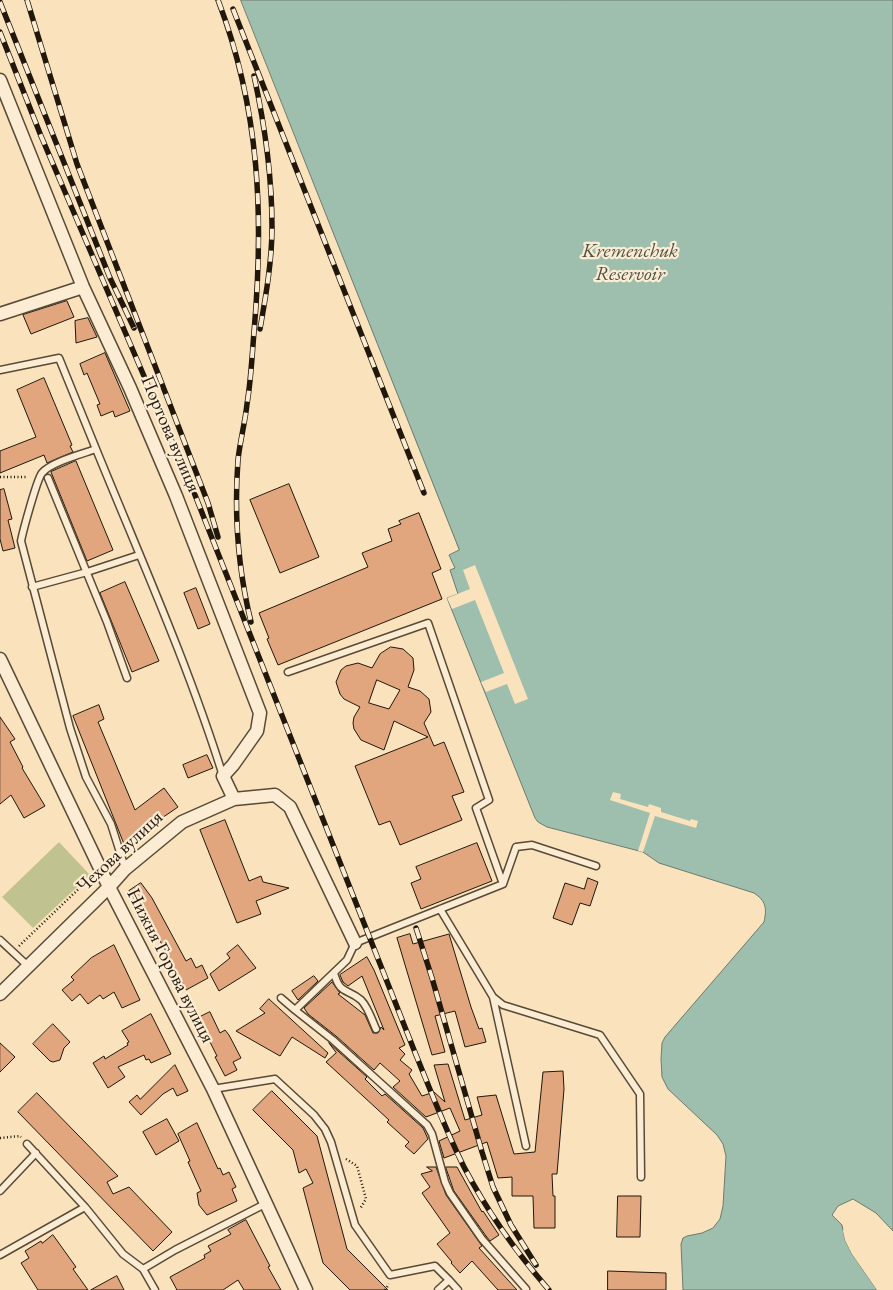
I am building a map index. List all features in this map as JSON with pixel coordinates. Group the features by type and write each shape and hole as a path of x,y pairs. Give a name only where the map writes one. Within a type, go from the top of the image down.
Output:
{"street":[{"name":"Портова вулиця","path":"0,80 83,287 130,388 176,496 260,713 257,731 233,766 223,776"},
{"path":"0,314 83,287"},
{"name":"Нижня Горова вулиця","path":"0,659 108,887 213,1089 306,1290"},
{"path":"223,776 234,799"},
{"name":"Чехова вулиця","path":"0,994 125,868 182,822 234,799 275,795 290,806 355,943"}],"lane":[{"path":"0,370 59,358 140,555 210,734 223,776"},
{"path":"96,449 52,466 41,473 21,541 70,728 86,777 111,824 125,868"},
{"path":"48,478 107,622 126,678"},
{"path":"32,587 140,555"},
{"path":"288,672 428,623 489,800 476,808 503,884"},
{"path":"295,1010 349,958 355,943 503,884 516,847 532,845 596,866"},
{"path":"440,909 493,997 526,1146"},
{"path":"0,940 28,966"},
{"path":"334,973 340,988 363,1002 376,1029"},
{"path":"493,997 503,1005 600,1035 640,1094 641,1177"},
{"path":"281,998 328,1036 427,1125 432,1134 445,1182 450,1193 482,1239 526,1289"},
{"path":"213,1089 270,1078 278,1080 320,1122 328,1135 352,1216 358,1230 390,1275 435,1266 458,1290"},
{"path":"27,1144 85,1207 123,1254 143,1269 155,1290"},
{"path":"0,1191 36,1153"},
{"path":"143,1269 175,1250 265,1204"},
{"path":"0,1256 85,1207"},
{"path":"438,1290 449,1280"}],"path":[{"path":"0,477 40,478"},
{"path":"12,952 100,869"},
{"path":"0,1138 20,1136 27,1144"},
{"path":"335,1157 341,1156 357,1166 366,1201 357,1213 352,1216"}],"green space":[{"path":"59,842 90,875 33,928 2,897"}],"water":[{"name":"Kremenchuk Reservoir","path":"241,0 893,0 893,1231 876,1213 853,1199 838,1206 832,1215 842,1225 845,1240 852,1254 877,1290 683,1290 681,1244 683,1238 713,1228 720,1219 723,1206 726,1156 723,1144 717,1135 668,1089 662,1077 662,1043 665,1037 764,922 765,905 754,893 659,863 643,852 547,827 535,818 447,598 458,594 450,570 455,568 449,555 459,550"}],"pier":[{"path":"475,565 528,699 515,704 507,684 486,692 481,682 504,673 475,600 452,609 447,598 470,589 463,570"},
{"path":"613,792 621,794 620,799 648,807 649,804 661,808 661,812 690,821 691,819 698,821 696,828 655,816 643,852 638,851 650,813 610,800"},
{"path":"845,1226 847,1240 880,1290 877,1290 852,1254 845,1240 843,1231"}],"building":[{"path":"67,301 74,317 31,334 23,315"},
{"path":"88,318 97,337 76,343 75,321"},
{"path":"105,353 130,411 115,417 113,411 101,416 97,405 100,404 87,373 84,375 80,364"},
{"path":"44,378 72,445 70,446 73,452 47,463 44,455 0,473 0,451 36,437 17,390"},
{"path":"76,461 113,550 87,561 51,472"},
{"path":"289,484 319,557 280,573 250,500"},
{"path":"4,489 12,519 8,520 15,548 3,551 0,539 0,490"},
{"path":"419,513 441,569 432,573 442,599 278,665 259,613 368,567 362,553 392,541 388,529 401,524 399,521"},
{"path":"125,582 159,661 132,672 100,593"},
{"path":"196,588 210,624 198,629 184,593"},
{"path":"391,647 403,649 413,658 414,670 408,687 420,691 429,699 431,712 424,723 434,746 444,742 464,792 452,796 462,820 400,845 390,821 379,825 355,766 428,737 394,721 384,750 361,740 354,729 353,723 360,707 344,699 336,682 341,670 346,666 358,663 372,668 380,654","holes":["377,680 400,690 389,709 369,703"]},
{"path":"99,705 104,719 98,722 135,810 164,788 178,807 124,844 73,716"},
{"path":"0,717 15,739 10,742 22,768 45,806 24,818 11,795 0,804"},
{"path":"207,755 213,768 188,778 183,765"},
{"path":"225,820 249,881 261,876 263,882 289,888 256,901 261,914 237,923 200,830"},
{"path":"477,843 492,881 421,909 411,883 421,879 416,867"},
{"path":"588,878 598,882 590,906 580,903 572,925 553,918 565,883 584,889"},
{"path":"141,883 152,898 186,961 191,958 196,968 202,965 208,978 186,990 181,980 179,982 167,959 170,958 129,891"},
{"path":"410,934 413,944 449,934 471,1007 479,1029 482,1028 486,1042 465,1047 455,1011 435,1016 445,1052 432,1055 397,938"},
{"path":"114,945 140,1000 122,1008 114,992 103,999 100,995 88,1004 80,994 72,1001 62,990 74,980 71,977 91,958"},
{"path":"238,945 256,968 219,991 210,974 230,958 227,954"},
{"path":"367,957 405,1045 399,1048 405,1054 400,1060 412,1070 409,1074 422,1096 434,1092 445,1102 434,1065 448,1064 465,1120 482,1115 477,1097 496,1095 514,1154 535,1152 543,1072 563,1071 564,1089 557,1174 552,1174 553,1196 555,1196 555,1228 534,1228 533,1196 512,1196 512,1177 498,1178 487,1142 444,1158 439,1141 460,1131 450,1108 426,1117 393,1087 400,1081 380,1063 374,1070 308,1014 304,1008 332,982 340,993 338,994 365,1015 373,1033 378,1033 381,1027 384,1030 362,976 348,986 343,982 340,975"},
{"path":"314,976 318,981 298,1000 292,991"},
{"path":"269,999 328,1053 325,1058 292,1037 280,1056 236,1031 265,1013 260,1009"},
{"path":"210,1012 220,1033 225,1030 241,1058 233,1062 237,1070 225,1076 198,1018"},
{"path":"151,1014 171,1054 151,1063 149,1059 146,1060 144,1055 118,1067 125,1077 108,1088 93,1063 104,1056 105,1059 128,1045 127,1043 129,1042 122,1031"},
{"path":"53,1024 70,1042 64,1048 60,1060 53,1062 33,1044"},
{"path":"0,1043 15,1057 0,1072"},
{"path":"329,1043 367,1077 365,1079 382,1096 385,1094 423,1128 428,1139 414,1154 405,1146 409,1142 387,1122 389,1120 326,1062 336,1053"},
{"path":"175,1065 188,1091 177,1096 173,1088 163,1094 141,1115 129,1102 137,1095 140,1099"},
{"path":"272,1091 317,1136 347,1249 388,1290 350,1290 323,1263 303,1188 313,1183 306,1169 299,1173 293,1150 253,1110"},
{"path":"37,1093 118,1176 107,1182 113,1194 129,1187 172,1232 153,1251 18,1112"},
{"path":"167,1119 179,1141 156,1155 143,1132"},
{"path":"197,1123 218,1169 220,1168 223,1175 229,1172 236,1187 232,1189 237,1201 207,1215 199,1205 197,1193 201,1191 178,1134"},
{"path":"427,1167 436,1167 446,1195 482,1246 479,1248 517,1290 498,1290 472,1261 460,1273 437,1244 450,1233 422,1193 430,1187 421,1174 432,1171"},
{"path":"446,1167 457,1167 482,1212 499,1235 490,1241 486,1236 454,1191"},
{"path":"618,1196 641,1196 640,1237 617,1237"},
{"path":"246,1220 281,1290 244,1290 238,1280 223,1290 177,1290 170,1277 205,1258 204,1255 211,1251 208,1246 231,1234 228,1230"},
{"path":"53,1235 76,1267 73,1269 88,1290 38,1290 21,1263 29,1258 25,1251"},
{"path":"608,1271 666,1273 666,1290 608,1290"},
{"path":"117,1276 124,1290 91,1290"}],"railway":[{"path":"27,0 77,164 208,503 218,537"},
{"path":"218,0 243,82 256,164 258,205 257,289 250,386 238,460 237,480 240,562 251,622"},
{"path":"0,2 110,278 134,328"},
{"path":"233,9 424,493"},
{"path":"0,32 41,136 195,495 450,1138 464,1167 492,1215 525,1261 549,1290"},
{"path":"254,76 267,151 272,208 270,265 260,329"},
{"path":"416,928 493,1187 511,1225 536,1265"}]}
